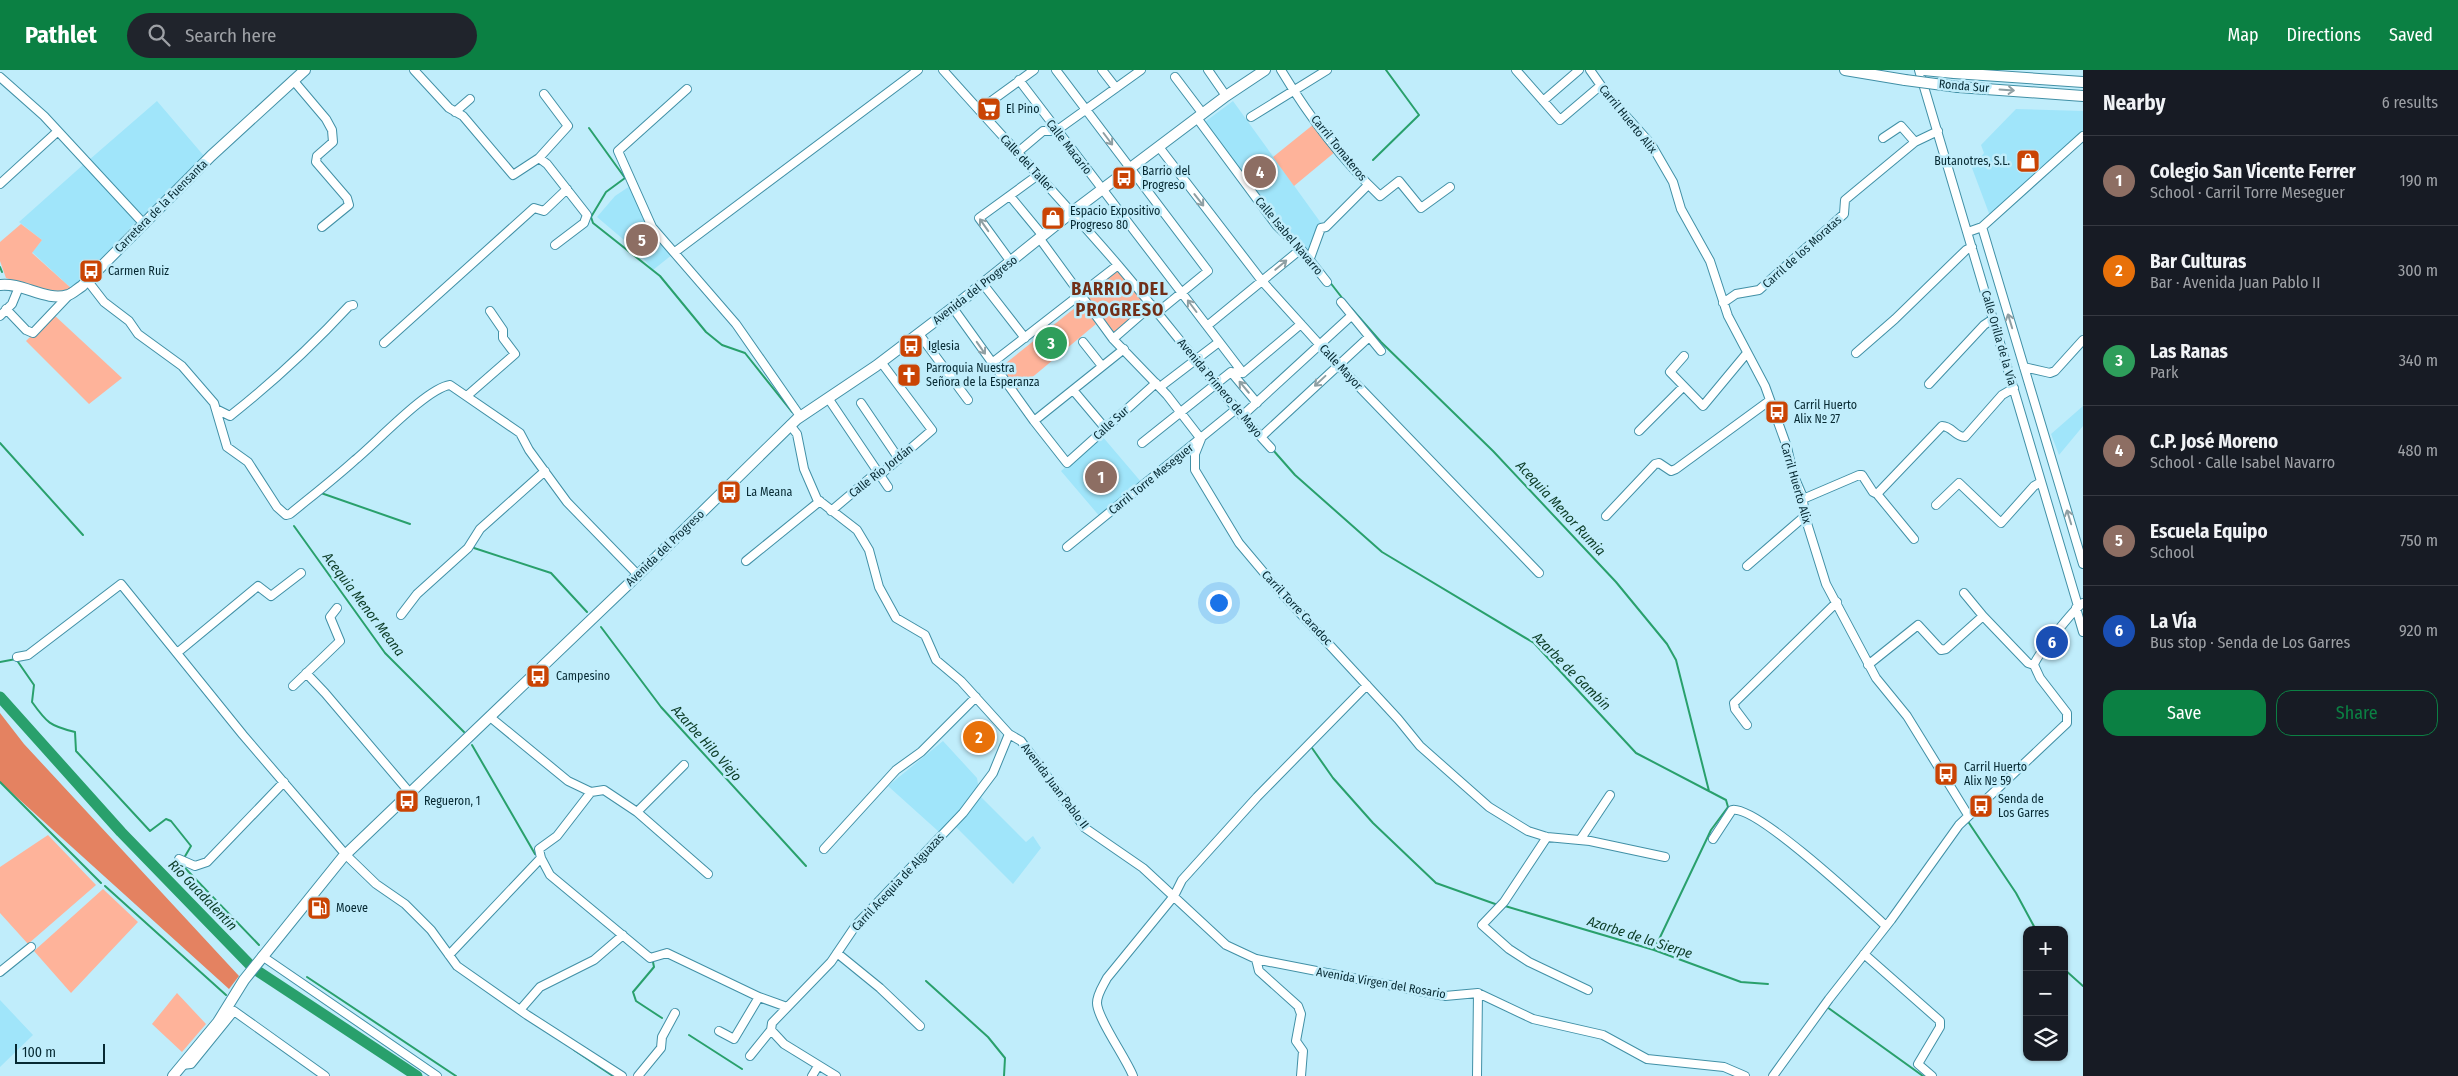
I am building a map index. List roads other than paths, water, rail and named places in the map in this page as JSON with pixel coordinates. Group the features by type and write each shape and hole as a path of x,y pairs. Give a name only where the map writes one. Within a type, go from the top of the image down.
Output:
{"main road":[{"name":"Carretera de la Fuensanta","path":"73,292 88,280 211,156 305,70"},
{"name":"Avenida del Progreso","path":"173,1076 218,1022 244,980 262,956 346,855 638,575 790,425 800,416 919,334 1072,212 1263,70"},
{"name":"Ronda Sur","path":"1845,70 1958,87 2083,96"},
{"name":"Ronda Sur","path":"1924,70 2083,82"},
{"path":"0,285 19,287 55,296 68,295 73,292"}],"street":[{"path":"414,70 448,108 463,116 513,175 539,158 568,126 544,94"},
{"path":"675,252 918,70"},
{"name":"Calle del Taller","path":"943,70 1072,212"},
{"path":"979,110 1034,70"},
{"path":"1056,70 1208,271 1158,312"},
{"path":"1102,70 1116,88"},
{"path":"1017,153 1043,131 1056,131 1142,70"},
{"path":"1208,70 1226,96"},
{"name":"Carril Tomateros","path":"1281,70 1352,168 1380,196 1399,181 1422,208 1450,187"},
{"path":"1251,117 1293,89 1327,70"},
{"path":"1516,70 1560,120 1600,86"},
{"path":"1543,101 1580,70"},
{"name":"Carril Huerto Alix","path":"1590,70 1600,86 1646,138 1674,182 1681,209 1710,261 1723,303 1747,353 1763,380 1787,447 1793,474 1803,499 1824,579 1878,682 1907,716 1968,815"},
{"name":"Calle Orilla de la Vía","path":"1919,70 2079,606 2083,632"},
{"path":"0,77 58,131 144,224"},
{"name":"Calle Isabel Navarro","path":"1176,77 1200,116 1277,226 1301,249 1327,282"},
{"path":"293,80 332,130 333,142 316,156 316,162 347,198 349,204 322,227"},
{"name":"Calle Macario","path":"1019,80 1056,131 1243,373"},
{"path":"688,90 618,151 652,227 736,324 800,416"},
{"path":"455,112 470,100"},
{"path":"1883,138 1901,126 1915,142"},
{"path":"0,184 58,131"},
{"name":"Carril de los Moratas","path":"1723,303 1736,294 1759,290 1844,214 1845,200 1915,142 1938,131"},
{"path":"1968,232 1982,227 2083,136"},
{"name":"Calle Mayor","path":"1159,147 1262,281 1338,365 1539,574"},
{"path":"539,158 547,164 587,215 584,223 555,245"},
{"path":"1011,262 979,218 1038,175"},
{"path":"1309,261 1321,228 1326,227 1368,185"},
{"path":"384,343 534,208 544,211 566,189"},
{"path":"1010,196 1113,339 1158,385 1201,439"},
{"name":"Avenida Primero de Mayo","path":"1072,212 1158,312 1235,410 1271,448"},
{"name":"Calle Orilla de la Vía","path":"1982,227 2083,564"},
{"path":"1856,353 1895,319 1966,250 1972,247"},
{"path":"1207,326 1301,249"},
{"path":"992,363 1118,265"},
{"path":"88,280 104,302 129,321 138,334 164,356 182,366 214,402 227,447 248,462 276,507 286,515 290,514 354,461 414,408 442,386 450,385 468,395 520,433 568,502 638,575"},
{"path":"983,284 1025,338"},
{"path":"0,316 12,304 19,287"},
{"path":"6,309 26,330 33,333 73,292"},
{"path":"1341,302 1381,351"},
{"path":"216,409 230,416 309,350 349,306 353,305"},
{"path":"1113,339 1152,305"},
{"path":"953,308 1034,421 1124,350"},
{"path":"468,395 515,354 503,338 503,330 490,311"},
{"path":"1242,416 1319,343 1351,316"},
{"path":"1929,384 1984,325 1993,319"},
{"path":"1142,443 1231,372 1243,373 1301,324"},
{"path":"919,334 968,400"},
{"path":"1260,437 1369,337"},
{"path":"2024,367 2050,373 2055,371 2083,340"},
{"path":"1083,342 1102,366"},
{"name":"Calle Sur","path":"1034,421 1066,462 1158,385 1219,342"},
{"path":"1684,356 1670,372 1703,406 1747,353"},
{"name":"Calle Río Jordán","path":"831,511 870,478 880,475 932,430 881,362"},
{"path":"1231,372 1257,402"},
{"path":"1639,431 1683,387"},
{"path":"1877,494 1942,426 1947,426 1960,437 1965,437 2002,395 2014,388"},
{"path":"1072,390 1105,428"},
{"path":"828,398 888,486"},
{"path":"1606,516 1655,464 1659,463 1671,471 1676,469 1769,401"},
{"path":"861,403 899,459"},
{"name":"Carril Torre Meseguer","path":"1067,547 1235,410"},
{"name":"Avenida Juan Pablo II","path":"790,425 797,434 804,469 820,501 857,530 869,550 879,587 896,618 925,635 936,660 976,697 1009,734 1020,741 1085,828 1144,868 1174,896"},
{"name":"Carril Torre Caradoc","path":"1201,439 1195,454 1195,470 1239,543 1276,586 1367,684 1420,746 1488,807 1528,831 1547,837 1580,840 1665,857"},
{"path":"401,615 417,594 468,548 480,529 545,471"},
{"path":"1803,499 1858,475 1862,475 1873,492 1877,494 1914,539"},
{"path":"1936,505 1959,483 2001,523 2034,486 2041,482"},
{"path":"746,561 820,501"},
{"path":"1747,566 1806,515"},
{"path":"177,653 258,586 271,596 301,573"},
{"path":"17,657 28,655 121,584 346,855 376,884 405,904 431,930 457,966 520,1010 622,1076"},
{"path":"1964,593 2028,663 2034,665"},
{"path":"1747,725 1735,709 1734,703 1837,602"},
{"path":"1773,1076 1886,926 1941,847 1968,815 2068,720 2067,713 2040,678 2034,665 2036,658 2079,606"},
{"path":"292,686 340,641 330,617 337,608"},
{"path":"1868,665 1918,625 1941,650 1946,649 1983,616"},
{"path":"306,673 410,793"},
{"path":"1133,1076 1128,1063 1102,1018 1097,1004 1100,990 1107,978 1174,896 1182,880 1258,797 1367,684"},
{"path":"824,849 896,770 921,752 976,697"},
{"path":"490,717 568,781 591,792 604,790 637,812 708,874"},
{"name":"Carril Acequia de Alguazas","path":"750,1056 771,1030 772,1023 837,953 856,925 963,813 993,773 1009,734"},
{"path":"637,812 684,765"},
{"path":"179,859 195,866 207,862 284,782"},
{"path":"591,792 557,836 539,849 540,858 550,875 650,958 667,953 759,998 787,1006"},
{"path":"1580,840 1610,795"},
{"path":"1713,839 1732,810 1738,809 1746,812 1784,838 1886,926"},
{"path":"1547,837 1504,902 1482,925 1509,949 1529,962 1588,990"},
{"path":"449,955 540,858"},
{"name":"Avenida Virgen del Rosario","path":"1174,896 1226,944 1256,959 1445,996 1478,993"},
{"path":"520,1010 540,987 594,960 623,935"},
{"path":"0,972 32,947"},
{"path":"837,953 880,988 920,1026"},
{"path":"1864,954 1940,1022 1940,1027 1918,1064 1932,1076"},
{"path":"262,956 437,1076"},
{"path":"1256,959 1259,971 1298,1006 1301,1014 1296,1041 1303,1051 1301,1076"},
{"path":"1477,1076 1478,993 1533,1019 1603,1035 1648,1059 1724,1066 1745,1076"},
{"path":"718,1031 734,1040 759,998"},
{"path":"182,1065 191,1064 234,1011 325,1076"},
{"path":"638,1076 662,1048 662,1037 675,1013"},
{"path":"771,1030 784,1044 836,1076"},
{"path":"812,1076 818,1066"}],"waterway":[{"name":"Acequia Menor Rumia","path":"1373,160 1419,115 1386,70"},
{"path":"589,128 625,178 606,192 591,217 593,223 660,276 706,332 722,345 745,353 792,412"},
{"path":"0,267 2,272"},
{"name":"Acequia Menor Rumia","path":"1329,281 1343,299"},
{"name":"Acequia Menor Rumia","path":"1351,308 1381,342 1493,451 1616,582 1667,644 1676,660 1709,791"},
{"path":"0,443 83,535"},
{"name":"Azarbe de Gambín","path":"1273,450 1295,475 1382,552 1534,643 1636,753 1726,800 1728,807 1711,830 1654,950"},
{"name":"Azarbe Hilo Viejo","path":"321,493 410,524"},
{"name":"Acequia Menor Meana","path":"294,526 385,653 464,732"},
{"name":"Azarbe Hilo Viejo","path":"474,548 551,573 587,612"},
{"name":"Azarbe Hilo Viejo","path":"601,627 661,707 806,866"},
{"path":"0,662 16,659 34,685 32,702 37,709 50,723 75,732 76,751 150,831 166,819 171,821 191,846 184,858"},
{"name":"Río Guadalentín","path":"0,697 121,832 253,968 417,1076"},
{"name":"Acequia Menor Meana","path":"472,745 535,854"},
{"name":"Azarbe de la Sierpe","path":"1312,748 1333,778 1373,823 1436,883 1498,905"},
{"path":"0,782 101,883"},
{"path":"1967,820 2016,893 2034,926"},
{"path":"183,863 184,867 259,945"},
{"path":"105,886 226,995"},
{"name":"Azarbe de la Sierpe","path":"1505,906 1654,950 1741,982 1768,984"},
{"name":"Acequia Menor Meana","path":"653,962 654,967 633,992 636,1001 662,1018"},
{"path":"2066,971 2083,986"},
{"path":"307,977 456,1076"},
{"name":"Azarbe Hilo Viejo","path":"926,981 988,1037 1005,1058 1004,1076"},
{"name":"Azarbe de la Sierpe","path":"1827,1007 1923,1076"},
{"name":"Acequia Menor Meana","path":"689,1035 742,1069"},
{"path":"574,1050 613,1076"}],"place":[{"name":"El Pino","path":"989,109"},
{"name":"Butanotres, S.L.","path":"2028,161"},
{"name":"C.P. José Moreno","path":"1260,172"},
{"name":"Barrio del Progreso","path":"1124,178"},
{"name":"Espacio Expositivo Progreso 80","path":"1053,218"},
{"name":"Escuela Equipo","path":"642,240"},
{"name":"Carmen Ruiz","path":"91,271"},
{"name":"Las Ranas","path":"1051,343"},
{"name":"Iglesia","path":"911,346"},
{"name":"Parroquia Nuestra Señora de la Esperanza","path":"909,375"},
{"name":"Carril Huerto Alix Nº 27","path":"1777,412"},
{"name":"Colegio San Vicente Ferrer","path":"1101,477"},
{"name":"La Meana","path":"729,492"},
{"name":"La Vía","path":"2052,642"},
{"name":"Campesino","path":"538,676"},
{"name":"Bar Culturas","path":"979,737"},
{"name":"Carril Huerto Alix Nº 59","path":"1946,774"},
{"name":"Regueron, 1","path":"407,801"},
{"name":"Senda de Los Garres","path":"1981,806"},
{"name":"Moeve","path":"319,908"}],"district":[{"name":"BARRIO DEL PROGRESO","path":"1120,299"}]}
